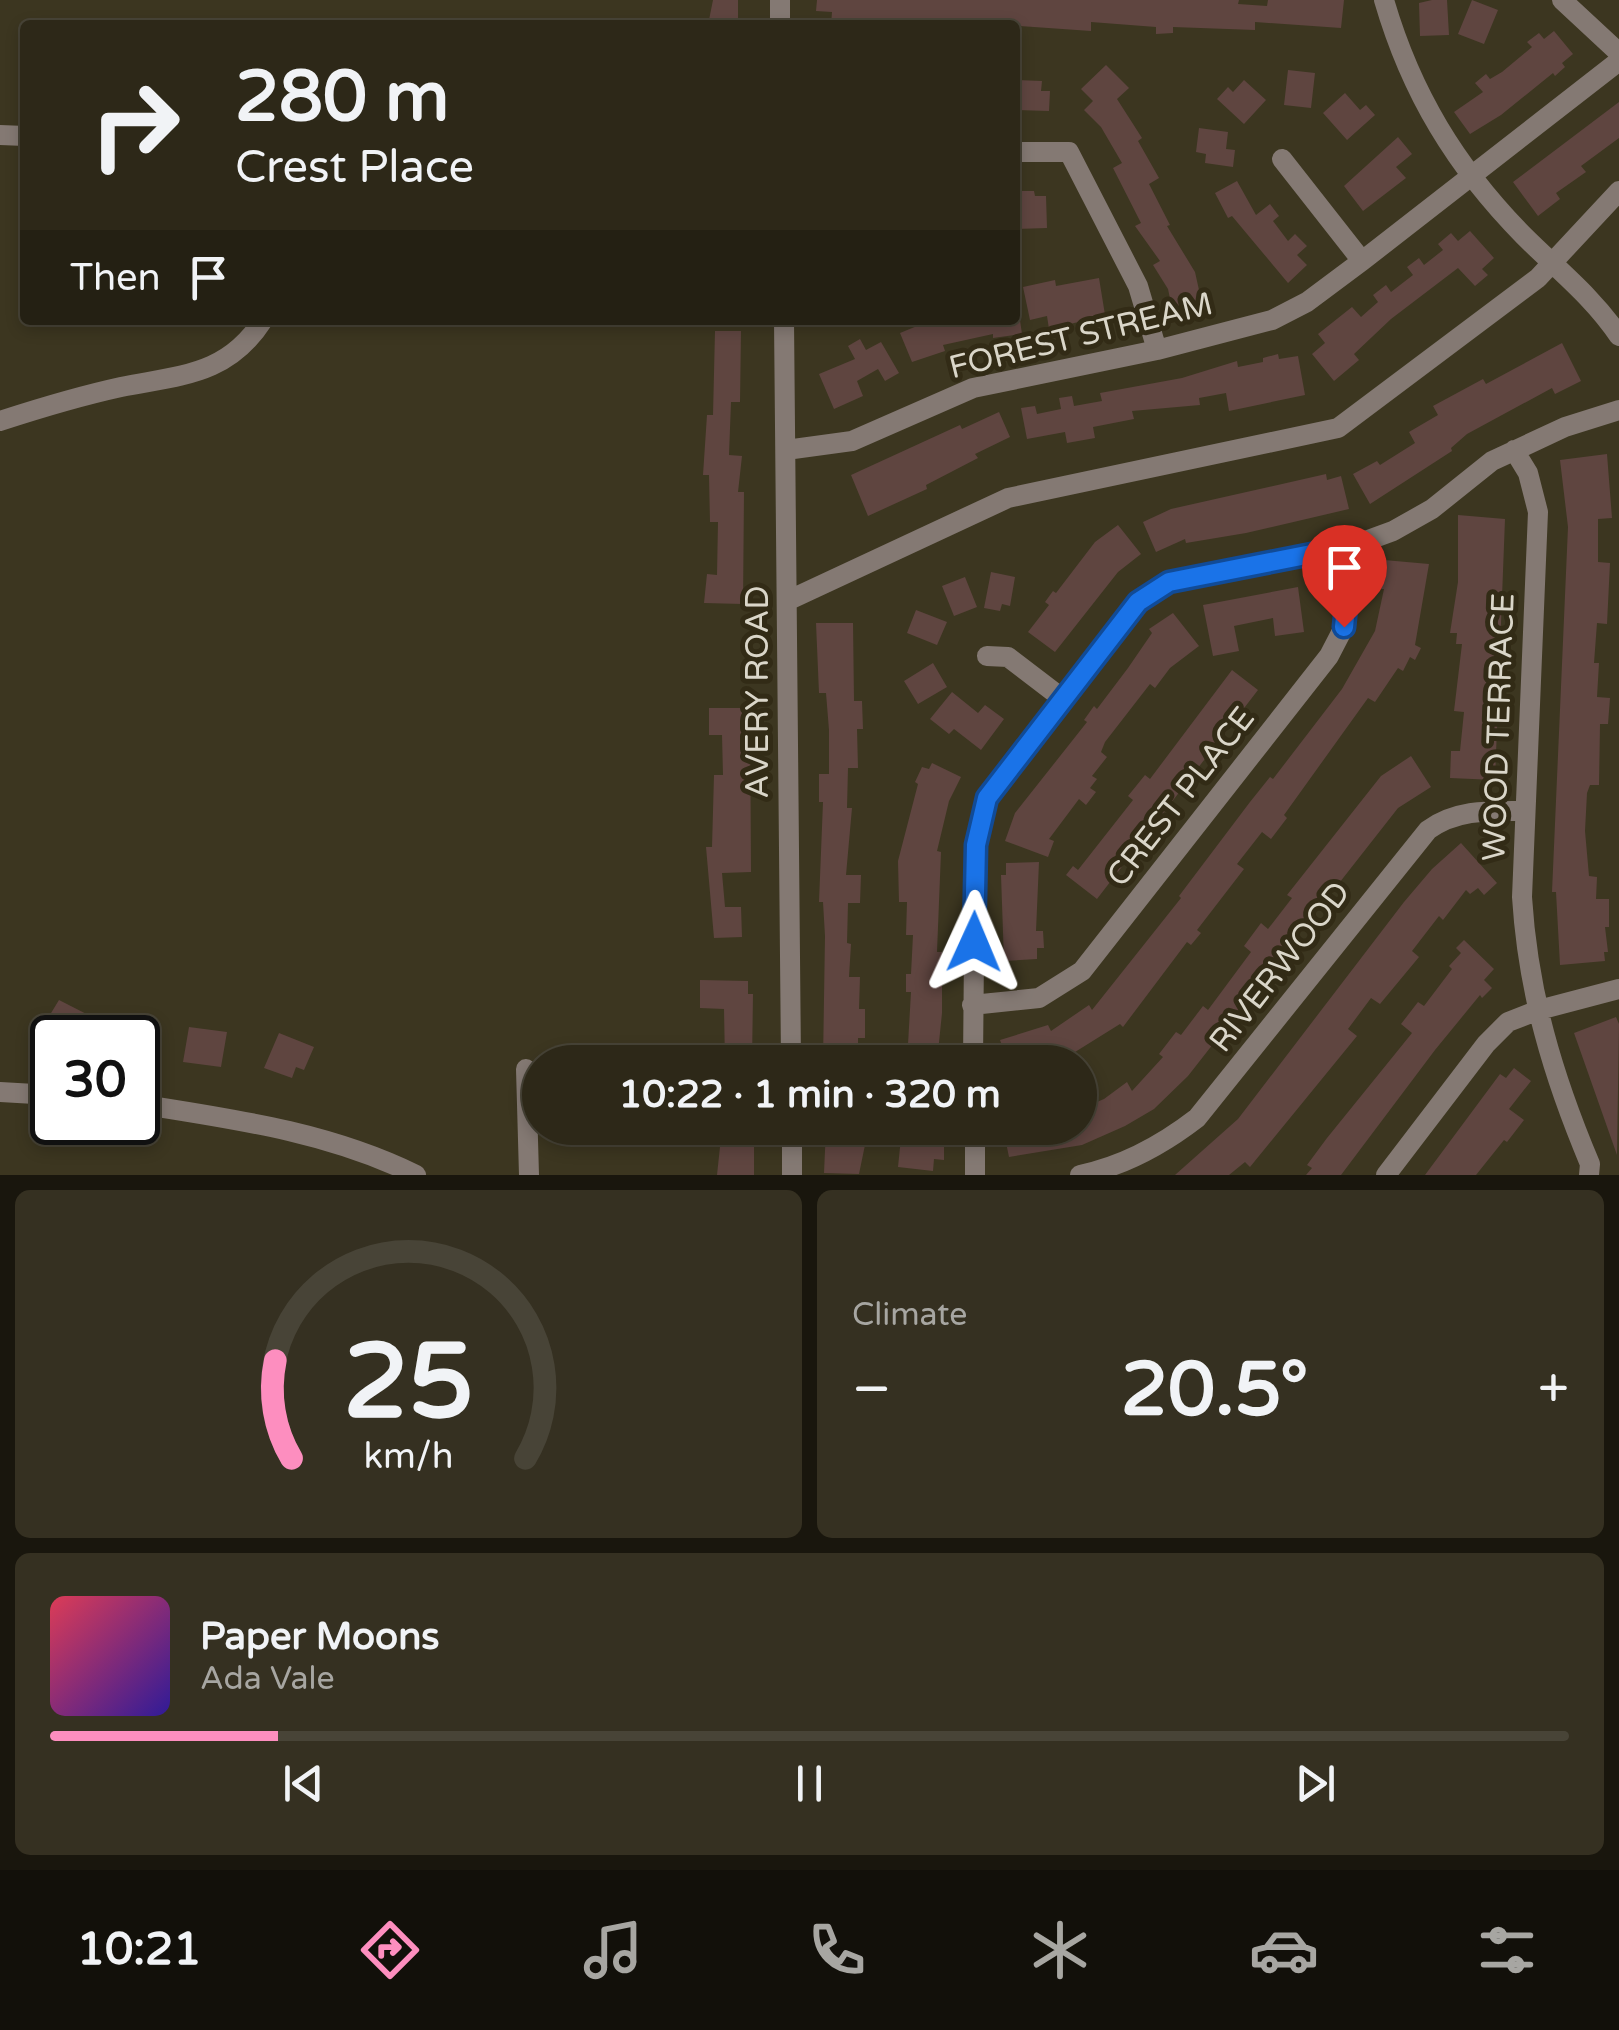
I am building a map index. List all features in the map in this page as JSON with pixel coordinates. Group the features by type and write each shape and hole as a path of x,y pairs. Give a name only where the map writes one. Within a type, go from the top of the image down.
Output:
{"street":[{"path":"1384,0 1413,84 1438,131 1472,177 1592,300 1619,336"},
{"path":"1562,0 1619,53"},
{"name":"FOREST STREAM","path":"786,450 852,441 973,388 1156,350 1272,320 1308,302 1619,60"},
{"path":"1020,152 1069,152 1138,286 1156,350"},
{"path":"1282,160 1362,261"},
{"path":"787,601 1008,498 1274,445 1338,428 1553,263 1619,191"},
{"path":"0,421 79,397 194,374 242,349 259,325"},
{"name":"AVERY ROAD","path":"784,325 791,1045"},
{"path":"973,1045 979,821 987,798 1138,602 1169,582 1352,546 1393,531 1432,509 1492,461 1565,427 1619,410"},
{"name":"WOOD TERRACE","path":"1514,450 1528,472 1538,512 1525,810 1524,935 1556,1083 1590,1164 1589,1175"},
{"name":"CREST PLACE","path":"972,1006 1039,998 1082,971 1329,656 1344,627 1352,546"},
{"path":"987,656 1008,658 1064,699"},
{"name":"RIVERWOOD","path":"1080,1175 1167,1141 1197,1118 1428,830 1442,819 1469,812 1525,810"},
{"path":"1386,1175 1486,1044 1508,1022 1619,989"},
{"path":"0,1092 30,1093"},
{"path":"160,1108 306,1134 416,1175"},
{"path":"528,1145 529,1175"},
{"path":"792,1145 792,1175"},
{"path":"975,1145 976,1175"}],"building":[{"path":"713,0 738,0 738,20 709,20"},
{"path":"817,0 1239,0 1238,4 1267,6 1268,0 1344,0 1341,28 1255,22 1255,30 1173,27 1173,33 1156,34 1156,27 1091,22 1091,31 1020,26 1020,20 831,20 832,12 816,11"},
{"path":"1447,0 1449,35 1420,36 1419,3"},
{"path":"1472,0 1498,10 1484,44 1458,34"},
{"path":"1554,31 1573,54 1562,63 1565,67 1470,134 1454,112 1483,92 1475,83 1486,74 1490,79 1502,72 1532,47 1527,42 1539,33 1544,39"},
{"path":"1106,65 1129,88 1117,99 1142,138 1138,141 1159,178 1149,184 1170,225 1167,226 1195,272 1199,290 1205,289 1209,305 1173,313 1168,289 1153,265 1160,261 1135,226 1141,223 1113,168 1122,163 1101,127 1084,110 1093,101 1081,89"},
{"path":"1288,70 1315,73 1311,108 1284,105"},
{"path":"1020,80 1042,81 1041,91 1050,91 1049,111 1020,110"},
{"path":"1244,80 1266,100 1244,124 1217,99 1228,87 1233,92"},
{"path":"1345,93 1360,110 1366,105 1375,115 1347,140 1323,113"},
{"path":"1619,102 1619,138 1581,166 1586,172 1556,193 1560,199 1538,216 1513,182"},
{"path":"1199,128 1228,132 1226,149 1235,150 1233,167 1205,163 1206,154 1196,152"},
{"path":"1398,137 1412,154 1396,167 1406,178 1363,211 1344,186"},
{"path":"1237,181 1256,215 1270,204 1279,216 1273,221 1288,241 1295,234 1307,246 1297,255 1307,265 1288,283 1232,216 1228,218 1215,193"},
{"path":"1020,191 1046,196 1047,228 1020,229"},
{"path":"1470,231 1494,258 1482,269 1488,275 1475,286 1458,268 1391,319 1354,354 1359,360 1334,381 1312,354 1325,343 1318,334 1352,307 1361,317 1378,302 1373,295 1386,285 1391,292 1413,275 1407,267 1419,258 1424,265 1443,250 1438,244 1451,233 1458,241"},
{"path":"1099,278 1106,321 1092,324 1091,319 1049,329 1047,316 1030,320 1023,287 1055,280 1056,286"},
{"path":"1020,320 1022,334 993,338 993,334 943,345 945,351 912,362 900,333 917,326 1020,325"},
{"path":"715,331 741,331 740,402 731,402 729,455 742,456 738,492 744,492 743,604 704,603 707,574 717,575 718,522 710,522 709,475 703,475 707,415 713,415"},
{"path":"860,339 866,350 881,342 899,373 885,381 878,369 857,381 863,396 834,409 819,374 855,359 848,346"},
{"path":"1562,343 1581,381 1555,394 1552,388 1467,434 1452,451 1370,504 1353,474 1377,461 1380,465 1415,443 1409,432 1438,415 1433,406 1483,379 1486,384"},
{"path":"1278,354 1279,359 1298,356 1305,395 1229,411 1226,393 1199,398 1200,405 1132,411 1134,419 1093,427 1095,438 1067,443 1065,432 1027,439 1021,408 1035,406 1037,414 1061,409 1059,398 1072,396 1074,406 1102,401 1100,393 1182,378 1237,361 1238,367 1263,362 1263,358"},
{"path":"999,412 1010,437 975,454 978,458 926,485 927,489 868,516 851,475 960,425 962,429"},
{"path":"1607,454 1612,518 1598,519 1598,562 1610,563 1607,624 1597,623 1594,663 1599,663 1597,697 1610,698 1608,724 1600,724 1599,785 1590,785 1587,793 1585,831 1589,876 1597,877 1596,899 1609,899 1609,927 1605,927 1608,952 1604,952 1605,961 1560,965 1556,892 1552,892 1568,527 1560,460"},
{"path":"1326,474 1327,480 1341,476 1349,509 1246,533 1186,543 1185,539 1156,552 1143,522 1171,509"},
{"path":"1458,515 1505,519 1495,780 1450,778 1451,751 1460,751 1464,712 1454,711 1462,644 1456,644 1457,633 1450,633 1458,582"},
{"path":"1118,525 1141,554 1118,572 1055,652 1028,632 1049,605 1045,602 1053,591 1056,593 1095,542"},
{"path":"1384,560 1429,564 1415,645 1421,648 1415,660 1410,657 1403,671 1398,668 1375,702 1368,698 1284,815 1287,818 1271,839 1262,832 1237,864 1244,869 1197,930 1201,933 1191,945 1187,942 1123,1027 1120,1024 1086,1045 1002,1045 1000,1040 1048,1025 1051,1031 1089,1005 1092,1010 1181,898 1250,802 1270,777 1273,779 1342,689 1375,631"},
{"path":"991,572 1015,577 1010,606 1002,604 1000,611 984,608"},
{"path":"965,577 977,607 954,616 942,586"},
{"path":"1298,587 1304,632 1275,636 1273,618 1234,626 1239,651 1213,656 1203,605"},
{"path":"916,610 947,622 937,645 907,633"},
{"path":"1173,613 1199,646 1170,668 1155,688 1150,684 1105,742 1101,752 1107,757 1092,776 1097,779 1090,788 1096,792 1086,805 1079,799 1049,839 1054,841 1048,857 1005,841 1015,813 1087,722 1084,720 1094,706 1097,709 1128,668 1152,633 1149,629"},
{"path":"816,623 853,623 854,701 862,701 863,729 857,729 858,768 848,768 847,808 852,808 846,875 861,875 860,903 848,903 847,943 851,944 849,977 860,977 859,1009 865,1009 865,1038 858,1038 858,1045 823,1045 825,936 823,902 819,902 823,802 819,802 819,774 829,774 829,730 826,693 819,693"},
{"path":"933,663 947,687 918,704 904,681"},
{"path":"1232,670 1258,690 1097,899 1066,875 1073,866 1078,870 1133,800 1128,796 1145,775 1150,779"},
{"path":"952,692 978,713 985,705 1004,719 981,750 954,729 949,734 930,719"},
{"path":"709,708 750,708 751,872 722,873 725,907 741,907 742,937 714,938 706,847 712,847 714,775 723,775 722,735 709,735"},
{"path":"1411,756 1431,787 1398,808 1188,1076 1154,1109 1097,1138 1097,1102 1127,1082 1132,1091 1163,1057 1159,1054 1176,1032 1181,1035 1203,1006 1208,1010 1251,952 1244,946 1261,923 1268,929 1292,898 1287,895 1381,776"},
{"path":"932,763 961,777 949,801 937,851 941,852 937,952 942,952 939,1045 908,1045 911,992 906,992 906,974 911,974 913,935 906,935 907,902 899,902 898,861 918,784 915,782 922,767 929,769"},
{"path":"1461,843 1497,883 1484,895 1478,888 1470,894 1466,890 1443,920 1439,916 1412,951 1419,957 1380,1004 1371,998 1348,1029 1357,1036 1250,1167 1245,1162 1229,1175 1175,1175 1238,1119 1404,902"},
{"path":"1039,862 1036,931 1043,931 1044,948 1037,948 1037,959 1004,961 1001,875 1006,875 1006,863"},
{"path":"1464,940 1494,969 1484,980 1492,988 1482,998 1480,995 1435,1050 1341,1175 1306,1175 1312,1168 1307,1165 1327,1138 1412,1033 1401,1024 1418,1002 1424,1006 1452,969 1449,966 1461,953 1456,948"},
{"path":"700,980 748,981 748,994 753,994 752,1045 725,1045 724,1009 700,1008"},
{"path":"59,1000 88,1015 50,1015"},
{"path":"1616,1017 1619,1024 1617,1155 1574,1033"},
{"path":"189,1027 227,1032 221,1067 183,1062"},
{"path":"279,1033 314,1047 304,1070 296,1067 292,1078 264,1068"},
{"path":"1514,1068 1531,1081 1509,1109 1524,1120 1507,1142 1504,1140 1476,1175 1425,1175 1500,1074 1506,1078"},
{"path":"720,1145 754,1145 754,1175 717,1175"},
{"path":"825,1145 865,1145 859,1174 824,1173"},
{"path":"900,1145 944,1145 944,1160 934,1159 933,1171 898,1167"},
{"path":"1007,1145 1082,1145 1009,1157"}],"route":[{"path":"974,942 976,845 987,798 1138,602 1169,582 1352,546 1344,627"}]}
